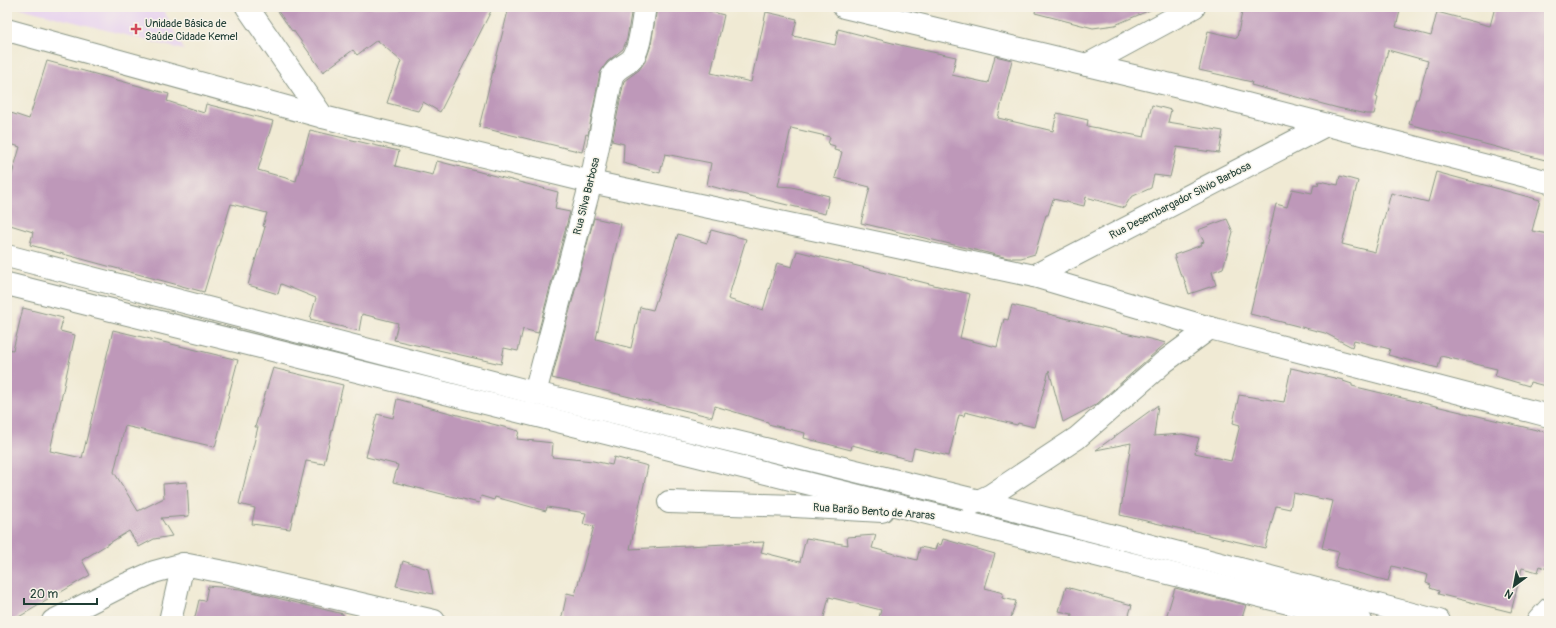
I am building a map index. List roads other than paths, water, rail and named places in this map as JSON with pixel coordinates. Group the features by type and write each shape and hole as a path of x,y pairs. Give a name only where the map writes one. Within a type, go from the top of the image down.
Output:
{"street":[{"path":"247,7 323,117"},
{"name":"Rua Silva Barbosa","path":"535,393 591,182 612,76 615,71 631,59 635,54 638,47 644,7"},
{"path":"844,7 1087,65 1549,182"},
{"path":"1087,65 1194,7"},
{"path":"7,30 323,117 591,182 1034,276 1210,328 1549,416"},
{"name":"Rua Desembargador Silvio Barbosa","path":"1034,276 1326,125"},
{"path":"7,256 535,393 979,501 1439,621"},
{"path":"7,284 941,515 1361,621"},
{"name":"Rua Barão Bento de Araras","path":"670,502 795,506 941,515 979,501 1050,457 1077,438 1164,362 1210,328"},
{"path":"170,621 183,564"},
{"path":"53,621 118,588 154,572 183,564 224,572 434,621"},
{"path":"1538,621 1549,609"}],"place":[{"name":"Unidade Básica de Saúde Cidade Kemel","path":"136,29"}]}
